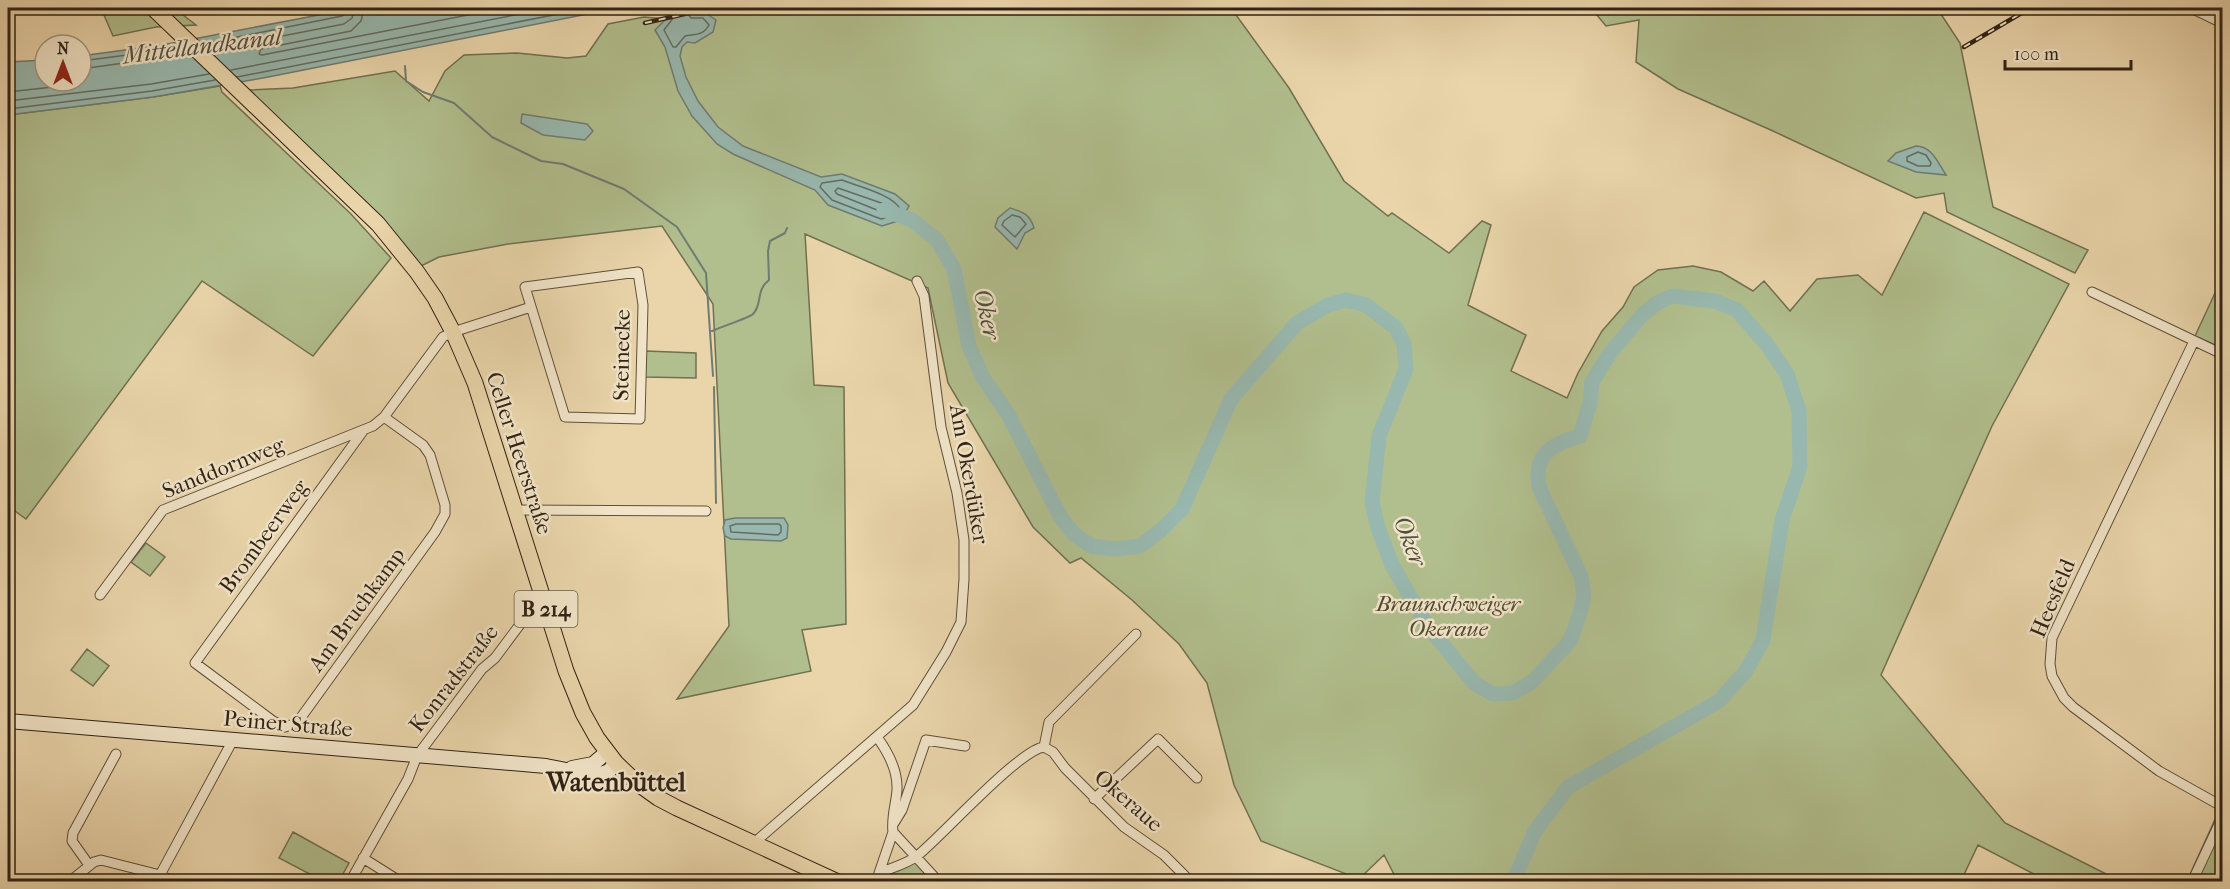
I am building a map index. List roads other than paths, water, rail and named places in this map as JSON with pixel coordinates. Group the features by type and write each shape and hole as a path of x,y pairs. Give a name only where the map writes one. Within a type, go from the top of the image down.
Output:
{"main road":[{"name":"Celler Heerstraße","path":"153,8 389,236 423,281 453,332 475,383 578,701 590,726 612,758 637,783 658,798 837,882"},
{"name":"Peiner Straße","path":"8,721 566,769 612,758"}],"street":[{"path":"2191,8 2223,23"},
{"name":"Steinecke","path":"638,272 643,305 640,419 565,417 531,307 525,287 638,272"},
{"name":"Am Okerdüker","path":"754,843 913,705 955,636 961,622 964,540 957,493 941,427 924,296 917,281"},
{"path":"2092,292 2223,354"},
{"path":"453,332 531,307"},
{"name":"Sanddornweg","path":"100,595 163,510 363,431 384,417 437,343 453,332"},
{"name":"Heesfeld","path":"2194,341 2052,638 2050,664 2057,687 2073,708 2159,771 2217,803 2223,804"},
{"name":"Am Bruchkamp","path":"195,663 280,725 292,726 297,723 428,542 445,514 445,505 430,455 423,445 384,417"},
{"name":"Brombeerweg","path":"195,663 363,431"},
{"path":"328,445 343,460"},
{"path":"516,510 706,511"},
{"name":"Konradstraße","path":"350,882 408,779 417,756 482,669 495,658 542,595"},
{"path":"878,877 915,858 1011,768 1036,749 1044,747 1049,722 1136,634"},
{"path":"877,737 885,748 895,773 897,787 893,829 915,858 939,882"},
{"path":"1094,799 1158,739 1197,778"},
{"path":"160,876 233,740"},
{"path":"878,877 926,740 964,746"},
{"name":"Okeraue","path":"1044,747 1053,752 1094,799 1124,827 1164,855 1191,882"},
{"path":"89,865 72,841 72,837 116,754"},
{"path":"2192,882 2223,818"},
{"path":"363,858 401,882"},
{"path":"69,882 89,865 101,860 174,882"}],"water":[{"name":"Mittellandkanal","path":"355,8 618,8 263,78 153,97 8,115 8,62 33,61 33,93 93,93 93,54 162,45"},
{"path":"693,8 694,14 704,12 716,20 713,32 695,43 687,42 682,47 680,56 686,77 698,101 718,127 743,146 821,177 842,174 895,194 909,206 901,220 882,226 828,205 815,190 733,154 717,144 692,116 678,91 665,47 655,30 667,18 666,12"},
{"path":"522,114 587,124 593,131 585,140 543,135 521,123"},
{"path":"1916,146 1930,152 1946,175 1916,172 1888,161 1896,153"},
{"path":"1010,208 1025,214 1034,228 1025,233 1017,249 995,227 998,218"},
{"path":"784,518 788,525 787,538 781,541 731,539 725,536 723,528 725,520"}],"waterway":[{"path":"405,66 406,81 423,92 454,103 492,137 541,161 563,164 624,189 677,227 706,273 713,376"},
{"name":"Oker","path":"884,210 912,220 937,240 954,269 969,346 983,378 1008,414 1061,518 1074,534 1091,546 1115,549 1140,546 1160,531 1182,509 1231,399 1297,323 1328,305 1346,300 1366,305 1396,328 1404,344 1406,369 1379,436 1372,502 1378,528 1392,565 1426,624 1474,683 1493,694 1513,693 1533,681 1570,641 1584,597 1581,576 1539,487 1539,466 1542,458 1553,447 1580,436 1590,403 1592,382 1610,353 1643,314 1657,303 1672,296 1715,301 1737,310 1768,346 1787,374 1799,411 1800,466 1782,520 1763,640 1746,671 1719,701 1568,787 1535,831 1513,882"},
{"path":"712,331 750,316 756,310 760,293 769,280 770,241 785,233 787,228"},
{"path":"714,387 716,503"}],"railway":[{"path":"1964,47 2030,8"},
{"path":"645,23 693,12"}],"district":[{"name":"Watenbüttel","path":"616,782"}],"park label":[{"name":"Braunschweiger Okeraue","path":"1448,616"}]}
